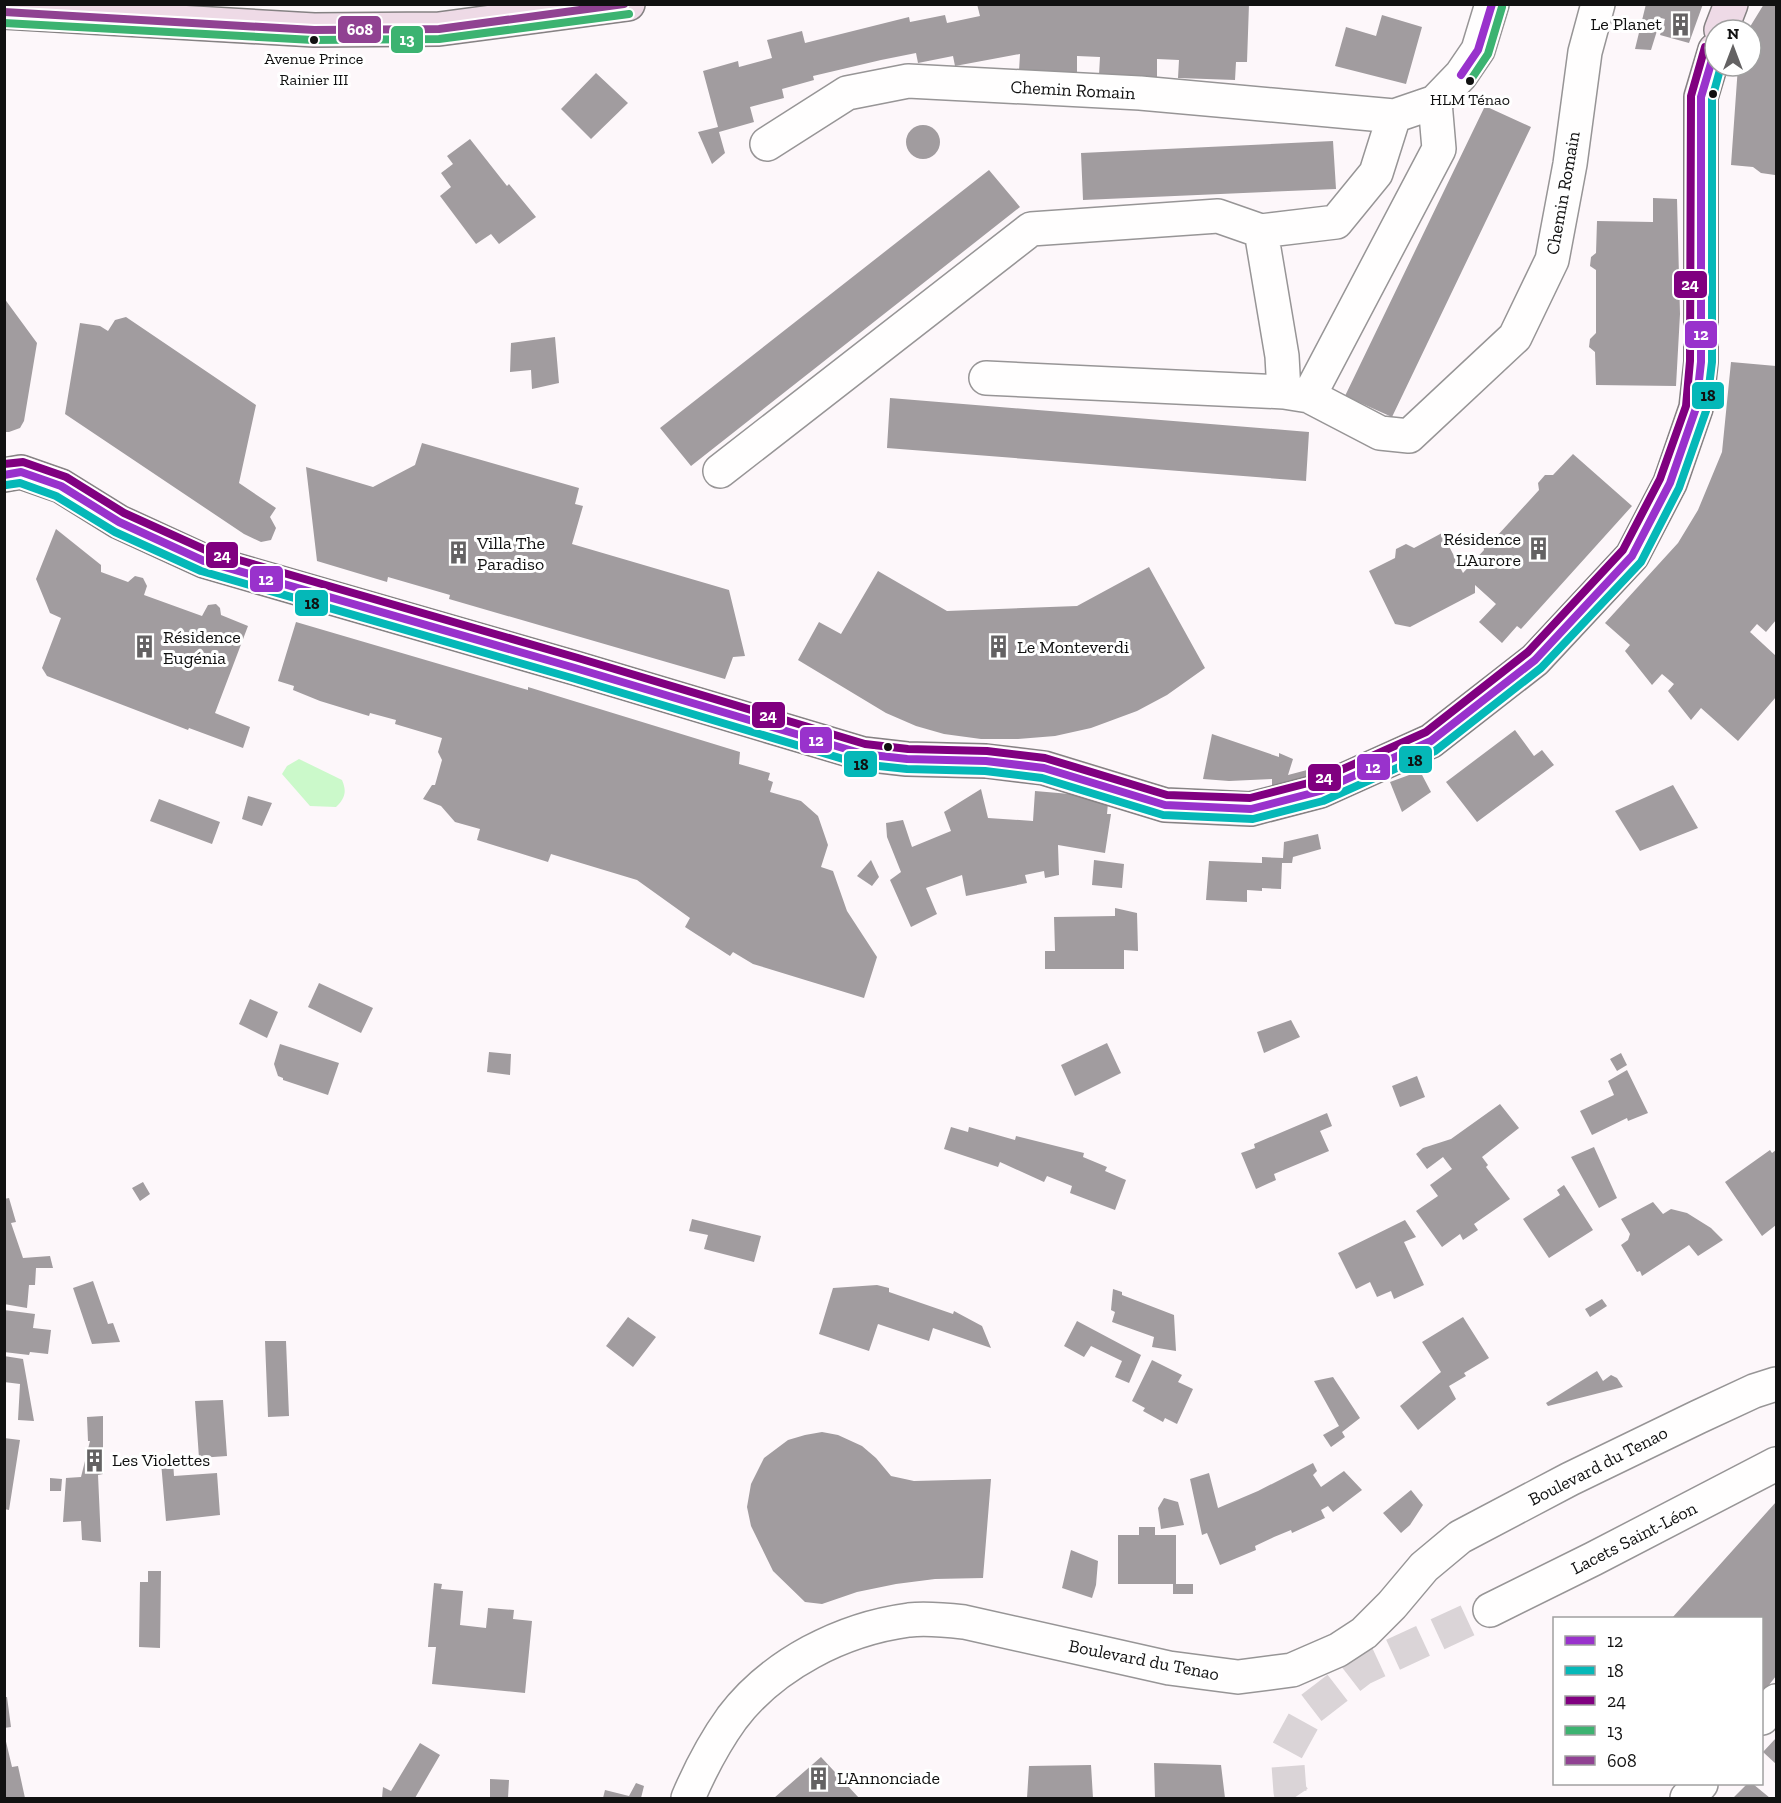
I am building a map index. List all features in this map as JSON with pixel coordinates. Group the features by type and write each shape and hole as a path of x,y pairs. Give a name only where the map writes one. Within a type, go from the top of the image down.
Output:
{"main road":[{"path":"4,12 314,30 416,30 439,29 628,4"},
{"path":"4,475 21,472 61,486 119,522 204,561 863,754 907,759 986,761 1044,768 1165,805 1251,809 1320,791 1431,741 1535,660 1632,556 1670,483 1696,408 1701,362 1701,97 1707,78"}],"street":[{"name":"Chemin Romain","path":"767,144 847,93 908,81 1140,93 1284,108 1394,116 1435,102 1461,75 1478,50 1492,4"},
{"name":"Chemin Romain","path":"986,378 1297,394 1380,433 1409,436 1515,337 1552,260 1570,164 1585,52 1598,4"},
{"path":"1297,394 1439,149 1435,102"},
{"path":"720,471 1031,229 1218,216 1261,231 1336,222 1376,173 1394,116"},
{"path":"1261,231 1282,356 1297,394"},
{"name":"Boulevard du Tenao","path":"688,1798 714,1746 732,1718 756,1691 809,1653 845,1636 877,1626 910,1620 940,1619 964,1622 1169,1668 1238,1677 1292,1670 1338,1650 1364,1633 1392,1605 1424,1567 1460,1537 1570,1479 1687,1422 1754,1390 1776,1384"},
{"name":"Lacets Saint-Léon","path":"1490,1610 1604,1554 1776,1464"},
{"path":"1763,1716 1776,1701"},
{"path":"1687,1798 1700,1785"}],"shaded area":[{"path":"299,759 342,780 344,795 336,807 310,806 282,774 287,766"}],"building":[{"path":"977,4 1249,4 1247,62 1236,62 1235,80 1178,78 1179,60 1157,59 1157,78 1099,75 1100,57 1077,56 1077,74 1019,71 1020,54 955,66 953,56 918,63 916,53 813,76 814,80 782,89 784,98 750,107 754,122 719,132 725,153 712,164 698,132 718,127 703,71 738,61 739,67 772,58 767,40 802,31 805,43 909,17 910,22 945,15 947,23 980,16"},
{"path":"1646,4 1703,4 1689,43 1660,35 1665,19 1661,18 1651,50 1635,49"},
{"path":"1764,4 1776,4 1775,175 1761,173 1753,167 1731,165 1737,78 1763,78 1763,18 1755,18"},
{"path":"1382,15 1422,27 1406,84 1335,66 1346,27 1376,36"},
{"path":"596,73 628,103 591,139 561,109"},
{"path":"1485,106 1531,127 1392,417 1345,396"},
{"path":"923,125 935,130 940,142 935,154 923,159 911,154 906,142 911,130"},
{"path":"470,139 507,186 509,184 536,217 499,244 491,234 476,244 440,196 451,187 441,173 453,164 447,156"},
{"path":"1333,141 1336,189 1083,200 1081,153"},
{"path":"989,170 1020,207 691,466 660,428"},
{"path":"1653,198 1677,199 1680,314 1676,386 1596,385 1595,352 1589,347 1590,339 1596,333 1596,270 1590,266 1591,257 1596,253 1597,221 1653,222"},
{"path":"4,298 37,343 24,421 20,428 9,432 4,432"},
{"path":"126,317 256,405 239,483 276,508 270,517 276,528 271,540 261,542 244,534 65,414 80,323 100,326 108,331 115,320"},
{"path":"555,337 559,383 532,389 531,370 510,372 511,343"},
{"path":"1731,362 1776,366 1776,620 1766,632 1757,624 1750,632 1776,656 1776,697 1738,741 1701,708 1691,720 1668,691 1674,684 1662,674 1652,685 1625,651 1630,645 1605,623 1678,543 1698,510 1722,452"},
{"path":"890,398 1309,432 1306,481 887,448"},
{"name":"Villa The Paradiso","path":"422,443 579,488 575,504 583,506 572,544 729,590 745,656 733,657 725,679 449,599 450,595 388,577 387,582 317,561 306,467 373,487 415,465"},
{"name":"Résidence L'Aurore","path":"1573,454 1632,506 1521,629 1517,626 1502,643 1479,622 1496,604 1475,585 1475,593 1410,627 1395,624 1369,571 1395,558 1396,549 1406,544 1414,548 1442,533 1463,573 1484,550 1483,543 1490,535 1497,536 1539,490 1538,483 1545,475 1553,475"},
{"name":"Résidence Eugénia","path":"56,529 101,565 101,572 128,582 135,576 143,578 147,586 144,595 202,616 208,605 216,604 220,608 221,615 248,626 215,713 250,727 243,748 189,728 188,730 47,676 42,668 61,618 50,613 36,579"},
{"name":"Le Monteverdi","path":"1149,567 1205,668 1167,695 1137,711 1091,728 1055,736 1018,739 981,739 944,734 916,726 886,713 798,660 819,622 841,634 878,571 947,611 1077,606"},
{"path":"296,622 528,690 528,687 740,752 739,764 770,773 768,780 773,782 770,792 801,801 818,816 828,845 821,867 833,871 847,911 877,957 864,998 753,964 733,952 730,956 685,927 690,918 637,880 551,854 548,862 477,840 480,829 455,822 441,806 423,799 432,785 435,785 442,760 438,752 442,738 395,724 396,720 370,713 369,716 320,701 293,690 294,686 278,681"},
{"path":"1515,730 1534,756 1542,750 1554,765 1477,822 1446,782"},
{"path":"1212,734 1279,757 1279,753 1293,759 1288,775 1307,770 1309,778 1272,789 1272,779 1229,781 1203,779"},
{"path":"1420,771 1431,792 1402,812 1390,782"},
{"path":"1673,785 1698,828 1640,851 1615,811"},
{"path":"981,789 988,818 1033,821 1035,791 1070,794 1108,803 1107,814 1111,814 1105,853 1058,845 1059,875 1045,878 1044,871 1025,875 1027,883 966,896 962,875 926,888 937,914 911,927 890,880 901,872 887,837 886,823 903,820 912,847 951,831 944,812"},
{"path":"248,796 272,803 262,826 242,819"},
{"path":"159,799 220,822 212,844 150,821"},
{"path":"1318,834 1321,849 1293,857 1292,863 1282,863 1281,889 1247,890 1247,902 1206,900 1209,861 1262,863 1262,857 1283,858 1284,842"},
{"path":"871,860 879,877 872,886 857,876"},
{"path":"1094,860 1124,864 1122,888 1092,885"},
{"path":"1115,908 1137,913 1138,951 1124,950 1124,969 1045,969 1045,951 1055,951 1054,917 1115,916"},
{"path":"319,983 373,1008 361,1033 308,1007"},
{"path":"250,999 278,1012 267,1038 239,1024"},
{"path":"1291,1020 1300,1037 1264,1053 1257,1032"},
{"path":"1107,1043 1121,1073 1075,1096 1061,1065"},
{"path":"280,1044 339,1063 328,1095 283,1080 278,1076 274,1064"},
{"path":"489,1052 511,1054 510,1075 487,1072"},
{"path":"1621,1053 1627,1065 1617,1071 1610,1059"},
{"path":"1627,1070 1648,1113 1628,1121 1627,1118 1592,1135 1580,1111 1614,1095 1608,1081"},
{"path":"1417,1076 1425,1097 1400,1107 1392,1086"},
{"path":"1500,1104 1519,1128 1482,1157 1488,1165 1486,1167 1510,1199 1474,1224 1478,1230 1463,1240 1460,1234 1442,1247 1416,1211 1438,1196 1430,1185 1452,1169 1443,1157 1427,1169 1416,1154 1423,1148 1451,1139"},
{"path":"1327,1113 1332,1126 1320,1131 1329,1151 1274,1174 1276,1180 1256,1189 1241,1153 1255,1148 1254,1144"},
{"path":"951,1127 968,1132 969,1127 1015,1140 1016,1136 1084,1153 1083,1157 1107,1167 1105,1171 1126,1180 1115,1210 1070,1193 1072,1186 1047,1176 1044,1182 1000,1162 998,1167 944,1149"},
{"path":"1594,1147 1617,1198 1599,1208 1571,1157"},
{"path":"1770,1150 1772,1153 1776,1150 1776,1225 1762,1236 1725,1182"},
{"path":"143,1182 150,1194 140,1201 132,1188"},
{"path":"1564,1185 1593,1230 1549,1258 1523,1219 1560,1195 1557,1190"},
{"path":"9,1198 16,1222 11,1223 23,1258 50,1256 53,1268 36,1268 35,1285 29,1285 27,1308 4,1304 4,1199"},
{"path":"1653,1202 1663,1214 1671,1209 1687,1213 1711,1228 1723,1240 1698,1256 1689,1245 1642,1276 1640,1271 1637,1272 1621,1245 1628,1240 1630,1234 1621,1219"},
{"path":"692,1219 761,1236 754,1262 704,1249 708,1235 689,1231"},
{"path":"1405,1220 1416,1237 1404,1242 1424,1285 1394,1299 1391,1291 1377,1297 1370,1282 1356,1289 1338,1253"},
{"path":"93,1281 108,1324 113,1323 120,1342 92,1344 73,1288"},
{"path":"877,1285 889,1288 889,1292 953,1314 954,1311 982,1326 991,1348 933,1328 929,1341 878,1324 869,1351 819,1334 833,1288"},
{"path":"1113,1289 1122,1292 1122,1295 1174,1315 1176,1351 1152,1347 1154,1337 1112,1322 1115,1312 1111,1310"},
{"path":"1602,1299 1607,1306 1590,1317 1585,1309"},
{"path":"4,1310 35,1314 33,1328 51,1330 48,1354 30,1352 29,1355 4,1352"},
{"path":"628,1317 656,1337 633,1367 606,1346"},
{"path":"1463,1317 1489,1358 1464,1373 1466,1376 1449,1386 1456,1399 1418,1430 1400,1406 1441,1372 1422,1342"},
{"path":"1077,1321 1141,1355 1129,1383 1115,1377 1122,1361 1091,1346 1084,1357 1064,1346"},
{"path":"265,1341 286,1341 289,1416 268,1417"},
{"path":"4,1356 23,1359 34,1421 18,1420 20,1384 4,1382"},
{"path":"1152,1360 1182,1375 1178,1382 1193,1389 1177,1424 1165,1418 1163,1422 1143,1411 1145,1408 1132,1401"},
{"path":"1597,1371 1603,1381 1611,1375 1617,1378 1623,1387 1548,1406 1546,1403"},
{"path":"1333,1377 1360,1418 1342,1432 1345,1437 1331,1447 1323,1435 1339,1426 1314,1381"},
{"path":"223,1400 227,1456 199,1458 195,1401"},
{"name":"Les Violettes","path":"103,1416 103,1474 98,1475 101,1542 82,1540 81,1521 63,1522 66,1478 81,1477 90,1441 88,1441 87,1417"},
{"path":"822,1432 838,1435 862,1446 891,1476 914,1481 991,1479 983,1578 935,1579 896,1584 857,1592 822,1604 805,1602 773,1571 751,1526 747,1507 751,1484 764,1458 788,1440"},
{"path":"4,1438 20,1440 9,1510 4,1509"},
{"path":"173,1461 174,1476 217,1473 220,1515 166,1521 161,1462"},
{"path":"1313,1463 1317,1471 1313,1475 1321,1487 1344,1471 1362,1490 1333,1512 1328,1506 1321,1510 1325,1518 1292,1533 1291,1530 1274,1537 1255,1546 1256,1550 1220,1565 1207,1533 1202,1535 1190,1479 1209,1473 1218,1508"},
{"path":"50,1478 62,1479 61,1491 50,1491"},
{"path":"1411,1490 1423,1505 1410,1525 1401,1533 1383,1513"},
{"path":"1164,1498 1178,1502 1184,1525 1161,1529 1158,1508"},
{"path":"1776,1502 1776,1676 1763,1693 1763,1617 1673,1617"},
{"path":"1139,1527 1155,1527 1155,1535 1176,1535 1176,1584 1193,1584 1193,1594 1173,1594 1173,1584 1118,1584 1118,1535 1139,1535"},
{"path":"1071,1550 1098,1561 1096,1585 1092,1598 1062,1588"},
{"path":"148,1571 161,1571 160,1648 139,1647 140,1582 148,1582"},
{"path":"434,1583 442,1584 441,1589 463,1591 460,1625 486,1628 488,1608 514,1610 513,1619 532,1621 525,1693 432,1684 436,1647 428,1647"},
{"path":"4,1697 7,1697 11,1727 4,1728"},
{"path":"4,1733 12,1767 18,1766 25,1798 4,1798"},
{"path":"1776,1738 1776,1764 1763,1752"},
{"path":"420,1743 440,1755 415,1798 382,1798 383,1787 391,1791"},
{"name":"L'Annonciade","path":"821,1757 859,1798 774,1798"},
{"path":"1154,1763 1221,1765 1225,1798 1155,1798"},
{"path":"1091,1765 1093,1798 1027,1798 1029,1766"},
{"path":"490,1779 509,1780 508,1798 490,1798"},
{"path":"636,1783 644,1786 641,1798 603,1798 605,1790 629,1796"},
{"path":"1746,1785 1754,1785 1770,1798 1733,1798"}],"tunnel":[{"path":"1294,1798 1290,1792 1287,1751 1310,1709 1362,1669 1490,1610"}],"transit line":[{"name":"608","path":"4,12 314,30 439,29 624,4"},
{"name":"12","path":"1461,75 1478,50 1492,4"},
{"name":"13","path":"1470,81 1488,54 1502,7"},
{"name":"13","path":"4,23 313,40 439,39 629,14"},
{"name":"24","path":"4,464 23,462 66,477 124,513 208,551 865,744 908,749 987,751 1045,758 1167,795 1250,798 1316,781 1426,732 1528,652 1623,550 1660,479 1686,406 1690,361 1691,96 1703,54"},
{"name":"12","path":"4,475 21,472 61,486 119,522 204,561 863,754 907,759 986,761 1044,768 1165,805 1251,809 1320,791 1431,741 1535,660 1632,556 1670,483 1696,408 1701,362 1701,97 1707,78"},
{"name":"18","path":"6,485 20,483 56,496 115,532 201,571 860,764 907,769 985,771 1042,778 1163,815 1253,819 1323,801 1435,751 1541,668 1641,562 1679,488 1706,411 1712,362 1712,99 1718,78"}],"place":[{"name":"Le Planet","path":"1680,24"},
{"name":"Avenue Prince Rainier III","path":"314,40"},
{"name":"HLM Ténao","path":"1470,81"},
{"name":"Résidence L'Aurore","path":"1539,549"},
{"name":"Villa The Paradiso","path":"459,553"},
{"name":"Résidence Eugénia","path":"145,647"},
{"name":"Le Monteverdi","path":"999,647"},
{"name":"Les Violettes","path":"94,1460"},
{"name":"L'Annonciade","path":"819,1778"}]}
